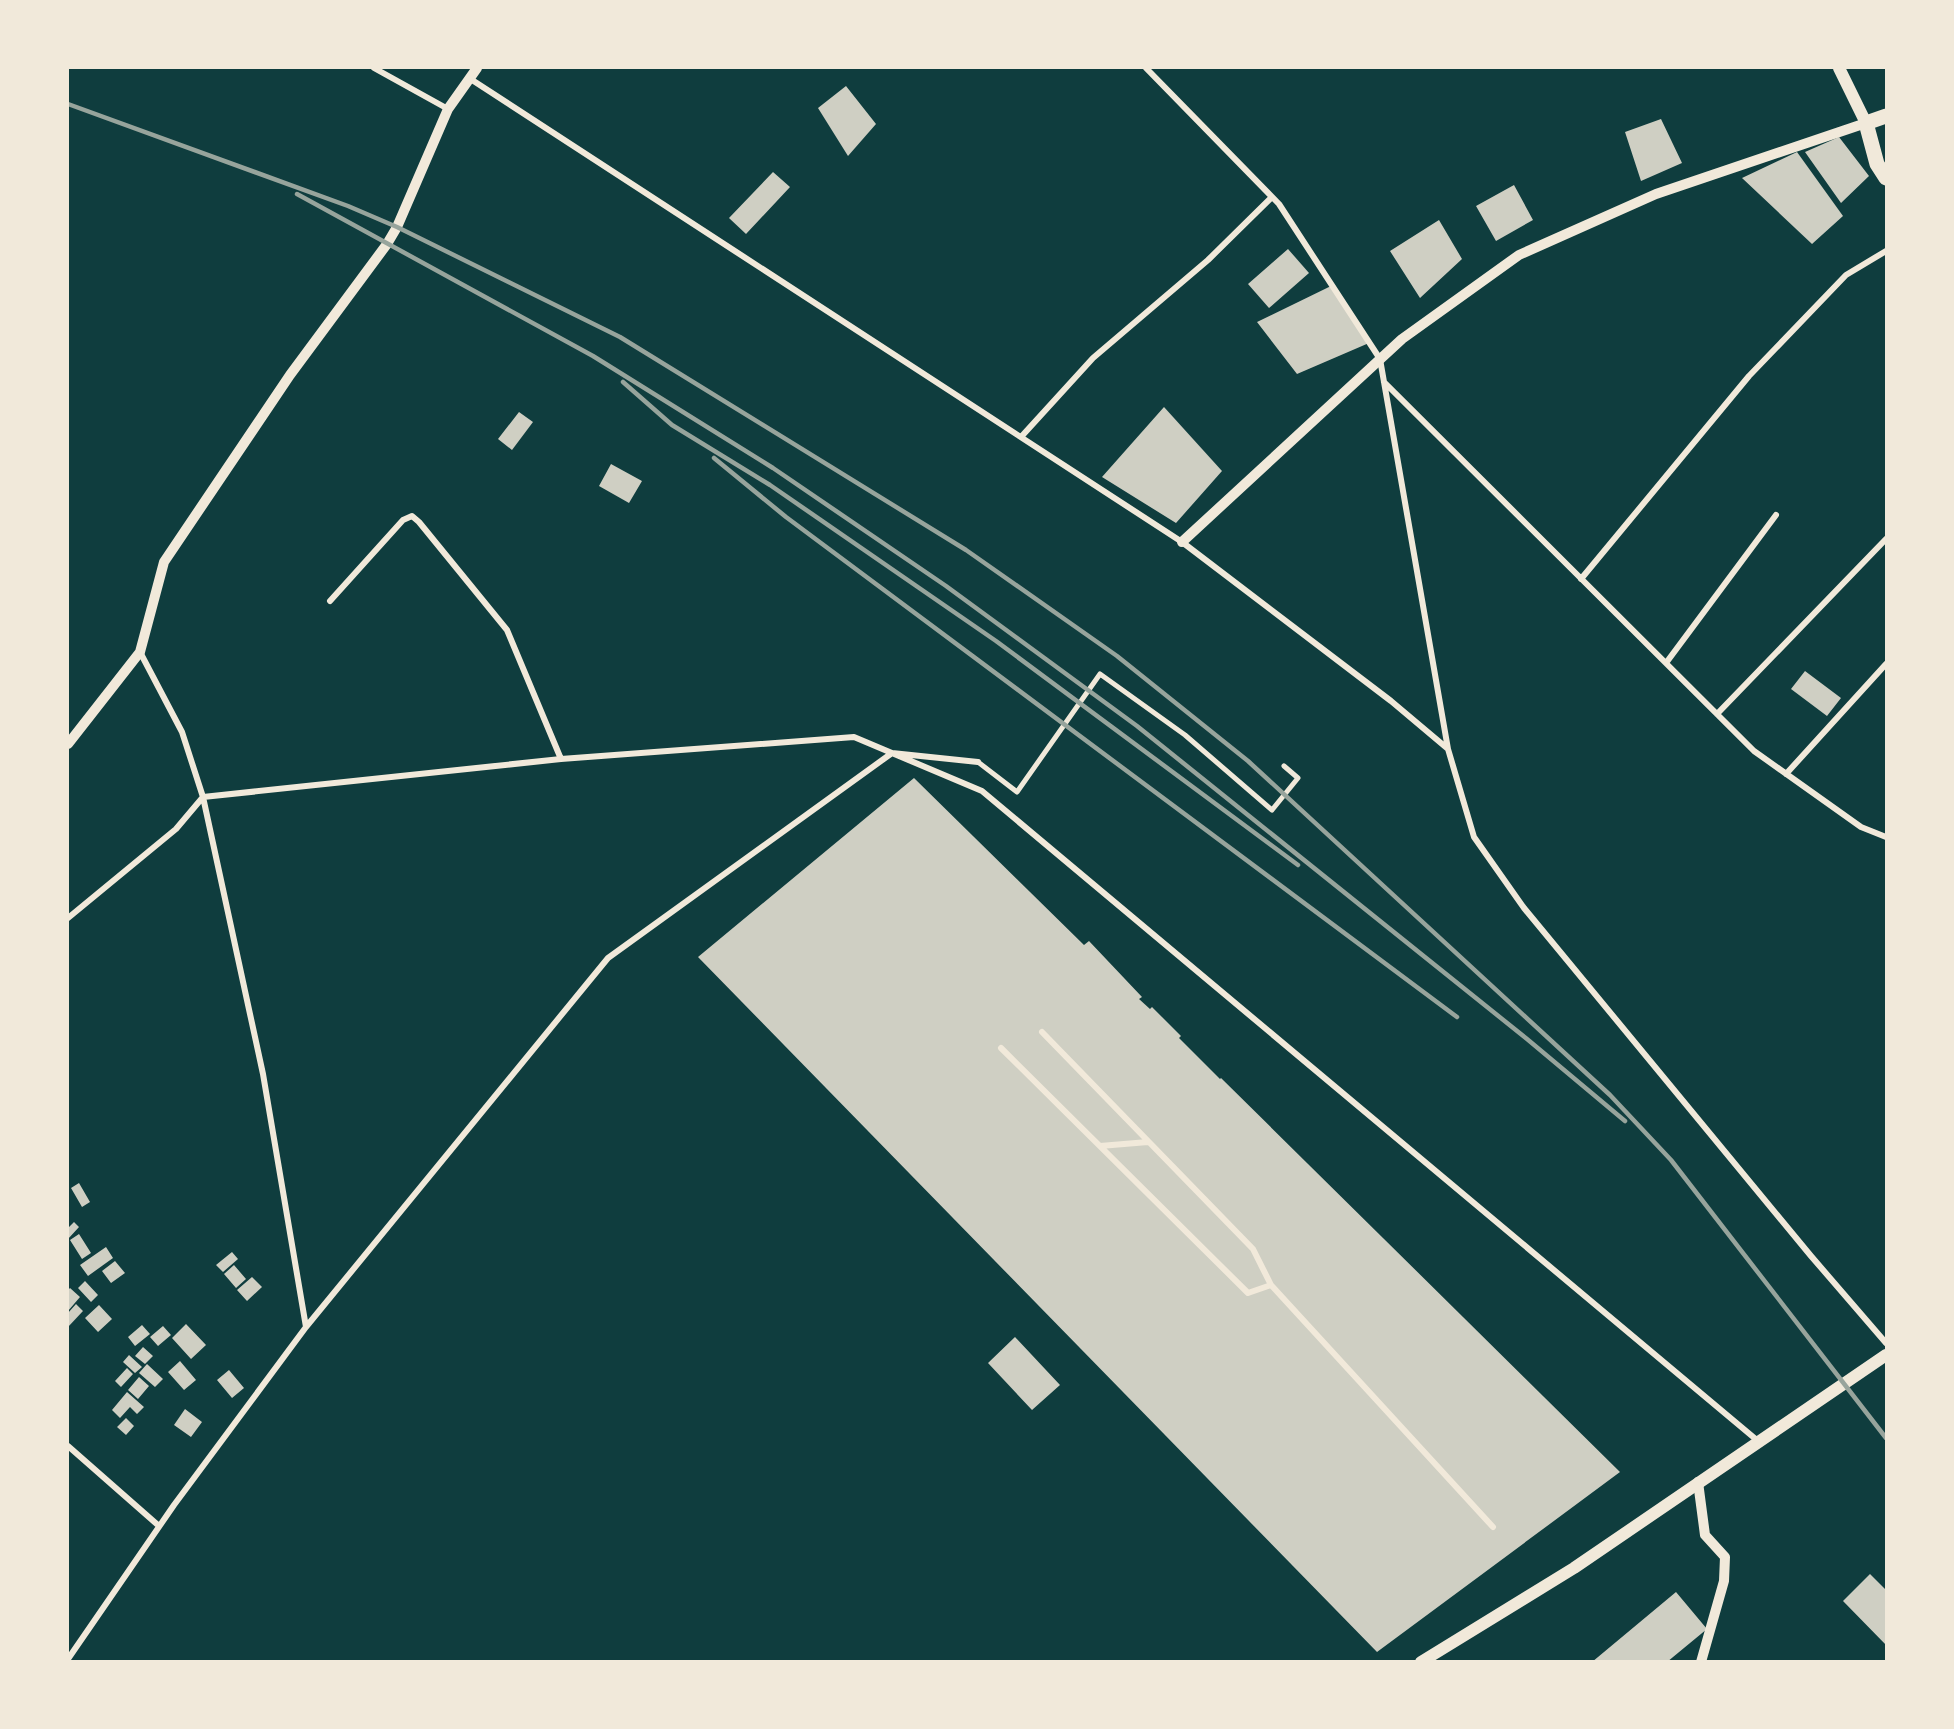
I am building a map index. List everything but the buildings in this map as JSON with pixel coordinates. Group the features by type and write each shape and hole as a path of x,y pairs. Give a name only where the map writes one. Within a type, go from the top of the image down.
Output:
{"highway":[{"path":"1887,117 1866,123 1877,164 1887,178"}],"main road":[{"path":"1839,68 1866,123"},
{"path":"1421,1662 1574,1568 1887,1355"}],"street":[{"path":"374,68 448,109"},
{"path":"68,744 140,652 164,562 290,375 387,244 397,227 448,109 477,68"},
{"path":"1148,68 1279,204 1380,359 1448,749 1474,837 1524,908 1803,1247 1887,1343"},
{"path":"468,78 1182,542 1391,701 1448,749"},
{"path":"1182,542 1402,339 1519,255 1656,194 1866,123"},
{"path":"1021,437 1093,358 1208,260 1272,197"},
{"path":"1581,579 1749,376 1846,275 1887,251"},
{"path":"1384,382 1754,751 1861,827 1887,837"},
{"path":"1666,663 1776,515"},
{"path":"330,601 403,520 412,516 507,630 561,759"},
{"path":"1717,714 1887,538"},
{"path":"140,652 182,732 203,797 263,1074 306,1327"},
{"path":"1786,774 1887,664"},
{"path":"68,1659 159,1526 306,1327 608,957 892,753 978,762 1017,792 1100,674 1185,735 1272,810 1298,778 1284,766"},
{"path":"68,918 176,829 203,797 561,759 855,737 982,791 1758,1441"},
{"path":"1042,1032 1253,1249 1271,1286 1493,1527"},
{"path":"1001,1048 1248,1293 1271,1286"},
{"path":"1100,1146 1148,1142"},
{"path":"68,1446 159,1526"},
{"path":"1698,1482 1705,1535 1725,1557 1724,1581 1701,1662"}],"railway":[{"path":"68,104 348,206 397,227 620,337 966,550 1117,656 1248,761 1610,1095 1671,1160 1886,1438"},
{"path":"297,194 593,356 773,468 946,586 1137,726 1527,1039 1625,1121"},
{"path":"623,382 672,425 770,485 996,641 1298,865"},
{"path":"714,458 786,517 1457,1017"}]}
